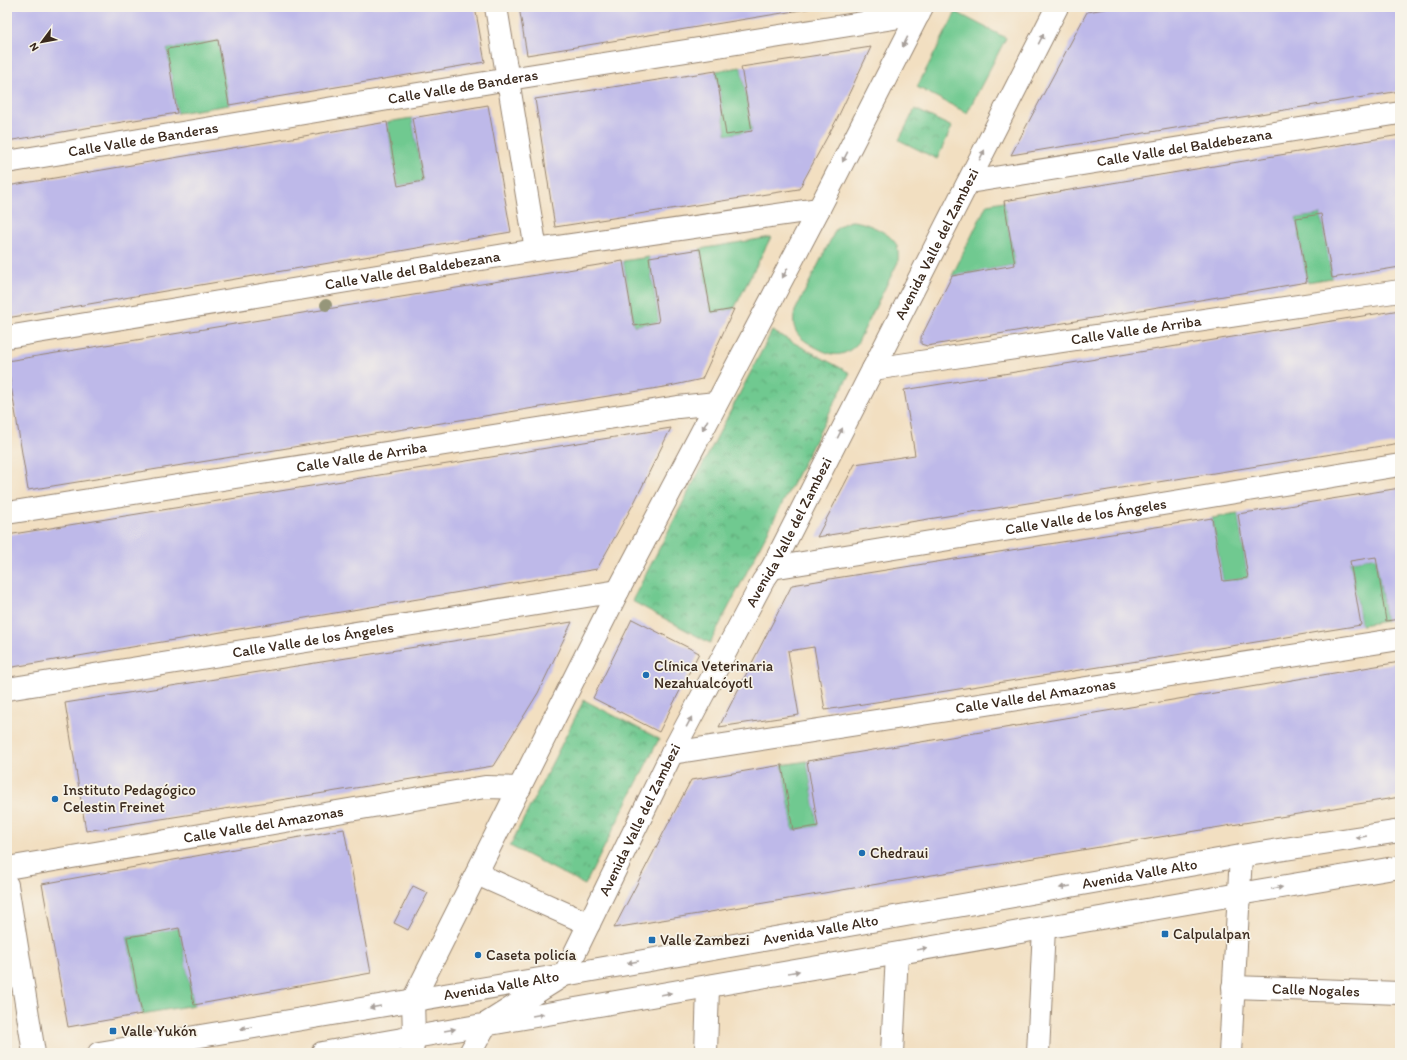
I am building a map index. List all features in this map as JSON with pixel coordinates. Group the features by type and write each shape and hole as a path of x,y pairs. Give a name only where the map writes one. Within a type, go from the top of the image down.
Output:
{"street":[{"path":"496,7 536,250"},
{"name":"Avenida Valle del Zambezi","path":"564,974 672,753 763,581 772,568 1057,7"},
{"path":"413,1045 413,1000 618,591 819,209 921,10"},
{"name":"Calle Valle de Banderas","path":"7,162 921,10"},
{"name":"Calle Valle del Baldebezana","path":"969,182 1400,113"},
{"name":"Calle Valle del Baldebezana","path":"7,338 536,250 819,209"},
{"name":"Calle Valle de Arriba","path":"873,369 1400,291"},
{"name":"Calle Valle de Arriba","path":"7,513 670,408 716,403"},
{"name":"Calle Valle de los Ángeles","path":"772,568 1400,465"},
{"name":"Calle Valle de los Ángeles","path":"7,689 618,591"},
{"name":"Calle Valle del Amazonas","path":"672,753 1400,639"},
{"name":"Calle Valle del Amazonas","path":"7,868 485,787 520,788"},
{"name":"Avenida Valle Alto","path":"99,1053 1241,856 1400,831"},
{"path":"1230,1053 1241,856"},
{"path":"322,1053 413,1045 486,1024 1400,867"},
{"path":"477,874 589,924"},
{"path":"7,885 34,1053"},
{"path":"1038,1053 1044,928"},
{"path":"892,1053 897,954"},
{"path":"470,1053 486,1024 564,974"},
{"path":"706,1053 708,987"},
{"name":"Calle Nogales","path":"1233,987 1400,993"}],"green space":[{"path":"956,12 1006,38 967,113 917,87"},
{"path":"218,40 229,105 177,113 167,49"},
{"path":"741,67 752,131 726,135 716,71"},
{"path":"915,109 952,127 937,159 899,140"},
{"path":"412,118 423,181 398,186 387,122"},
{"path":"1004,201 1015,265 952,276 987,204"},
{"path":"1321,214 1332,278 1307,282 1296,218"},
{"path":"851,221 870,225 884,232 890,237 897,246 898,262 857,344 852,349 842,354 832,354 815,347 800,337 794,324 795,311 836,229"},
{"path":"771,237 734,309 711,313 700,249"},
{"path":"649,257 659,322 634,326 623,261"},
{"path":"772,331 850,373 710,643 632,601"},
{"path":"1238,514 1248,578 1223,582 1212,518"},
{"path":"1376,557 1386,621 1361,625 1350,561"},
{"path":"584,700 659,739 585,885 510,846"},
{"path":"807,761 818,826 793,830 782,765"},
{"path":"179,928 194,1005 142,1014 127,937"}],"building":[{"path":"21,7 475,7 485,62 229,105 218,40 167,49 177,113 7,141 7,9"},
{"path":"519,7 813,7 813,8 527,55"},
{"path":"1116,7 1400,7 1400,91 1011,155 1087,12"},
{"path":"871,47 838,117 799,189 555,227 535,99 716,71 726,135 752,131 741,67"},
{"path":"488,105 511,232 7,318 7,186 387,122 398,186 423,181 412,118"},
{"path":"1400,135 1400,267 1332,278 1321,214 1296,218 1307,282 927,346 921,344 921,337 952,276 1015,265 1004,201"},
{"path":"700,249 711,313 734,309 702,379 670,386 28,490 7,361 623,261 634,326 659,322 649,257"},
{"path":"1400,310 1400,443 817,537 855,464 915,455 904,390"},
{"path":"671,428 634,503 597,569 7,668 7,535"},
{"path":"1400,488 1400,619 1386,621 1376,557 1350,561 1361,625 825,710 814,647 788,651 799,715 719,727 792,585 1212,518 1223,581 1248,578 1238,514"},
{"name":"Clínica Veterinaria Nezahualcóyotl","path":"632,619 699,653 659,732 593,698"},
{"path":"572,622 538,693 493,766 86,831 65,703"},
{"path":"1400,662 1400,797 614,928 691,780 782,765 793,830 818,826 807,761"},
{"path":"344,829 371,973 194,1005 179,928 127,937 142,1014 68,1027 42,884"},
{"path":"413,886 428,893 408,930 394,923"}],"place":[{"name":"Clínica Veterinaria Nezahualcóyotl","path":"646,675"},
{"name":"Instituto Pedagógico Celestin Freinet","path":"55,799"},
{"name":"Chedraui","path":"862,853"},
{"name":"Calpulalpan","path":"1165,934"},
{"name":"Valle Zambezi","path":"652,940"},
{"name":"Caseta policía","path":"478,955"},
{"name":"Valle Yukón","path":"113,1031"}]}
